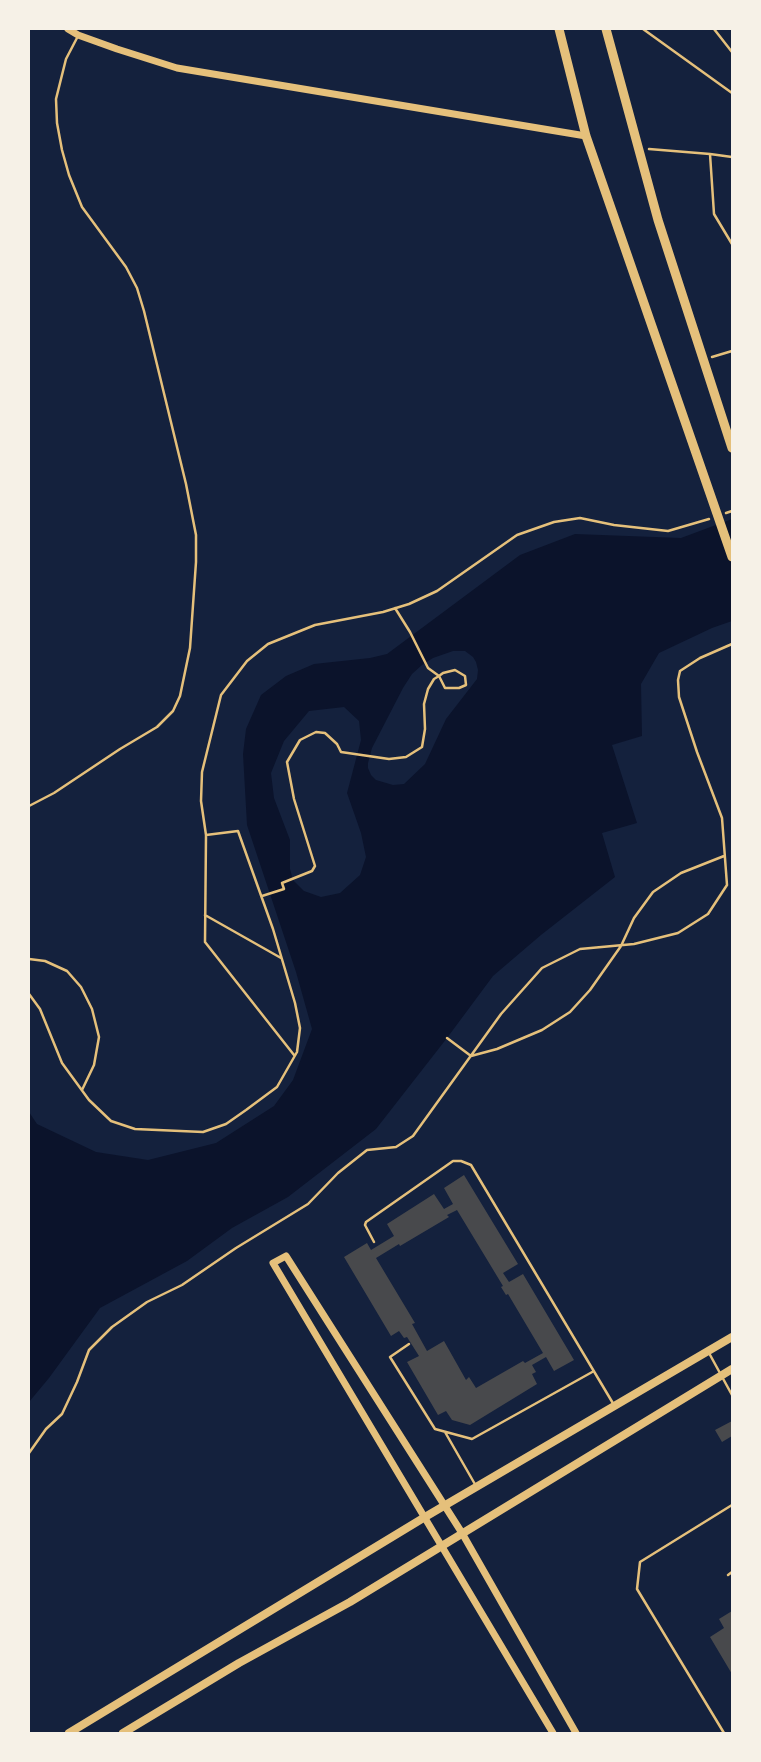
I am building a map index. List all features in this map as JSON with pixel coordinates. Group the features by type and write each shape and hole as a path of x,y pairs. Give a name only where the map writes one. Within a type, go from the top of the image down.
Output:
{"main road":[{"path":"558,29 586,136 732,556"},
{"path":"606,29 658,220 732,448"},
{"path":"69,1733 425,1517 732,1337"},
{"path":"123,1733 239,1663 350,1602 732,1369"}],"street":[{"path":"68,29 78,35 117,49 177,68 586,136"},
{"path":"553,1733 273,1263 286,1256 462,1533 576,1733"}],"lane":[{"path":"29,806 54,793 157,727 173,711 180,696 190,648 196,562 196,535 186,484 140,296 126,267 82,207 69,175 62,150 57,123 56,99 66,59 78,35"},
{"path":"374,1242 365,1225 366,1222 453,1162 461,1161 470,1165 614,1406"},
{"path":"409,1344 390,1357 436,1429 472,1439 594,1371"},
{"path":"708,1351 732,1395"},
{"path":"444,1432 477,1487"},
{"path":"724,1733 637,1589 640,1562 732,1505"}],"path":[{"path":"643,29 732,93"},
{"path":"714,29 732,52"},
{"path":"638,148 732,157"},
{"path":"710,154 714,214 732,244"},
{"path":"703,359 732,352"},
{"path":"724,514 732,511"},
{"path":"294,1055 205,942 206,835 201,801 202,772 221,696 247,661 268,644 315,626 409,604 437,591 517,535 554,522 580,518 614,525 668,531 715,517"},
{"path":"262,896 284,889 282,883 312,871 315,866 294,799 287,762 300,740 316,732 325,733 337,744 341,752 389,759 406,757 422,747 425,729 424,704 428,689 439,676 443,673 455,670 465,676 466,685 459,688 446,688 439,676 428,668 410,632 395,608"},
{"path":"29,1453 46,1429 62,1414 89,1350 112,1327 147,1302 182,1284 308,1204 338,1173 367,1150 396,1147 412,1136 501,1014 542,968 580,949 634,944 678,933 708,914 726,885 722,818 679,697 678,680 680,671 700,658 732,644"},
{"path":"29,994 40,1009 62,1063 82,1090 110,1121 135,1128 203,1132 226,1124 277,1087 294,1055 300,1028 295,1003 262,896 238,831 206,835"},
{"path":"470,1056 496,1049 542,1030 570,1012 590,990 621,946 634,918 653,892 681,873 724,856"},
{"path":"205,916 282,959"},
{"path":"29,959 45,960 67,971 81,987 92,1008 98,1037 94,1065 82,1090"},
{"path":"447,1038 470,1056"},
{"path":"728,1574 732,1572"}],"water":[{"path":"732,519 732,621 712,628 659,653 641,684 642,736 612,745 637,823 602,833 615,877 541,935 493,976 376,1129 288,1197 232,1228 187,1261 100,1308 29,1402 29,1112 37,1124 96,1152 148,1160 216,1143 274,1106 293,1080 312,1029 296,972 247,825 243,754 246,729 261,695 286,676 314,664 370,658 387,654 520,555 575,534 681,538","holes":["453,651 465,651 473,657 478,670 477,679 446,719 425,764 404,784 393,785 376,780 368,768 372,748 403,688 412,674 422,665 433,658","344,707 359,721 361,740 347,793 361,833 366,857 360,875 340,893 321,897 304,891 293,880 290,869 290,840 274,798 271,773 284,741 309,711"]}],"building":[{"path":"464,1175 518,1264 503,1273 509,1282 523,1274 574,1360 554,1371 546,1357 532,1365 536,1372 532,1374 537,1384 470,1425 452,1420 446,1411 438,1415 407,1362 419,1356 407,1337 404,1338 399,1331 391,1336 344,1257 367,1243 371,1250 394,1236 387,1224 434,1194 444,1209 453,1204 444,1188","holes":["457,1210 503,1286 501,1287 506,1295 508,1294 543,1353 525,1363 523,1361 476,1388 469,1377 466,1380 444,1341 427,1351 412,1324 415,1323 376,1258 449,1217 447,1215"]},
{"path":"732,1421 732,1436 722,1442 715,1430"},
{"path":"732,1611 732,1674 710,1637 724,1628 719,1619"}]}
